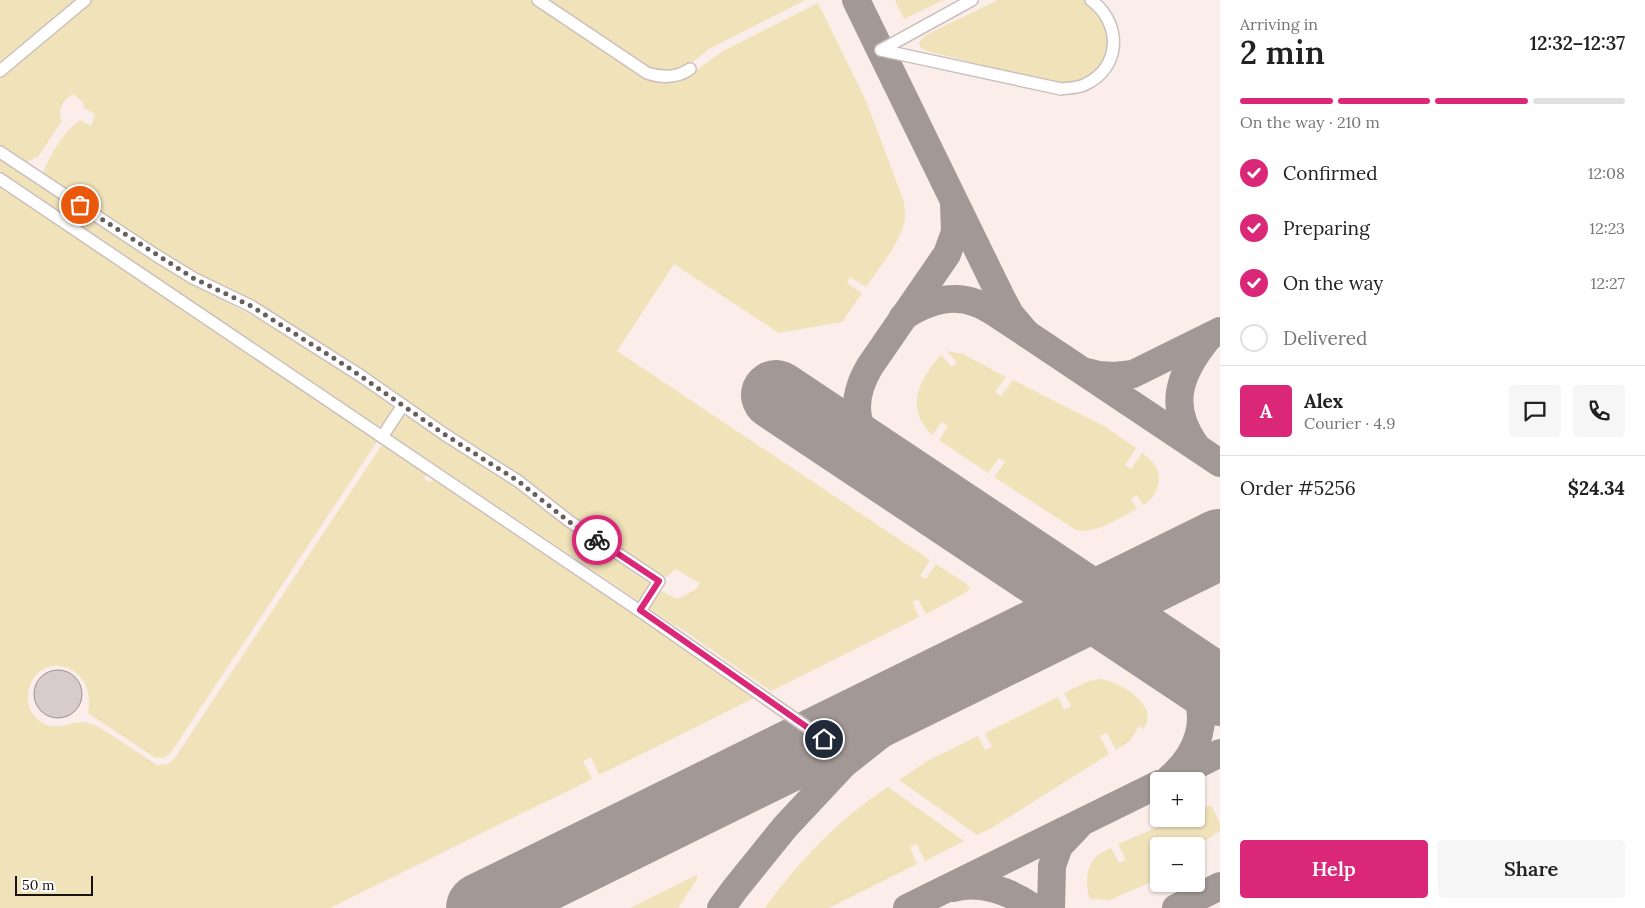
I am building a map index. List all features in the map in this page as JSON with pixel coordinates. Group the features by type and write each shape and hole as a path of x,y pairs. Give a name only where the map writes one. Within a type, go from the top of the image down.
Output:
{"lane":[{"path":"0,71 85,0"},
{"path":"538,0 647,73 660,77 675,76 690,69"},
{"path":"972,0 881,50 1062,89 1073,88 1095,79 1110,58 1114,45 1113,30 1108,18 1098,5 1090,0"},
{"path":"0,152 154,254 193,278 260,311 362,376 518,481 568,521 659,581 640,610"},
{"path":"0,180 640,610 824,739"},
{"path":"382,437 403,405"}],"shaded area":[{"path":"0,0 78,0 0,65"},
{"path":"92,0 530,0 642,74 690,75 723,51 818,3 866,101 904,202 905,216 903,227 895,245 866,287 850,277 847,283 862,293 842,322 779,333 674,264 617,351 930,560 920,576 926,579 936,564 970,588 967,592 926,614 918,599 912,602 919,617 771,691 647,607 657,592 661,591 677,599 695,590 700,583 675,569 668,576 662,577 570,517 525,480 297,328 163,256 42,175 58,144 74,125 80,120 91,126 95,114 84,108 83,102 73,94 65,100 60,109 61,122 38,157 24,163 0,147 0,77"},
{"path":"548,0 805,0 709,49 686,67 667,71 649,67"},
{"path":"895,0 944,0 904,19"},
{"path":"998,0 1088,0 1099,12 1109,32 1107,50 1100,65 1089,76 1075,82 1058,84 927,51 920,47 921,40 926,35"},
{"path":"0,158 163,268 281,331 387,401 395,410 385,426 376,425 0,174"},
{"path":"0,183 378,440 170,754 163,758 154,757 88,713 88,694 83,680 73,671 62,666 50,667 39,672 31,683 28,699 29,707 34,716 40,721 53,726 81,722 99,727 157,765 168,764 175,758 383,443 428,472 424,479 430,482 435,476 758,696 599,775 591,757 583,761 592,779 330,908 0,908"},
{"path":"947,351 963,354 1006,377 995,392 1001,396 1013,380 1104,426 1136,448 1125,465 1131,469 1142,453 1150,459 1156,467 1159,478 1155,494 1143,505 1137,495 1131,499 1137,509 1115,521 1092,530 1076,530 994,477 1005,462 999,458 988,473 939,440 948,426 942,422 932,435 919,415 917,404 921,384 926,374 941,355 952,367 957,363"},
{"path":"407,415 519,490 565,526 650,584 651,588 640,602 390,434 399,420"},
{"path":"1100,679 1117,684 1136,696 1143,704 1147,712 1147,720 1143,729 1139,726 1130,741 1116,750 1107,733 1100,736 1109,754 992,828 977,835 899,780 929,760 978,736 985,750 992,747 985,733 1058,697 1064,710 1071,706 1064,693 1089,681"},
{"path":"888,787 964,841 925,861 917,844 910,847 917,864 829,908 765,908 791,874 821,842 870,799"},
{"path":"1211,805 1220,823 1220,831 1205,841 1205,837 1150,837 1150,882 1110,900 1090,899 1087,884 1088,874 1094,859 1111,848 1119,863 1126,860 1118,844 1158,827 1205,827 1205,807"},
{"path":"697,875 697,879 678,908 630,908"}],"building":[{"path":"58,670 67,672 75,677 80,685 82,694 80,703 75,711 67,716 58,718 49,716 41,711 36,703 34,694 36,685 41,677 49,672"}],"taxiway":[{"path":"856,0 1000,295 1010,314 1027,334"},
{"path":"893,473 872,448 859,423 858,397 862,382 870,366 947,254 955,232 954,204"},
{"path":"903,317 929,304 947,299 967,300 981,305 1220,463"},
{"path":"1087,372 1115,376 1133,374 1220,331"},
{"path":"1196,446 1187,431 1182,417 1179,404 1180,391 1190,364 1208,338"},
{"path":"1139,584 1180,570 1220,562"},
{"path":"1062,622 1092,620 1136,635"},
{"path":"1162,652 1189,679 1198,697 1201,710 1199,735 1188,758 1177,772"},
{"path":"721,908 785,827 844,764 921,703 978,662"},
{"path":"1183,772 1220,753"},
{"path":"907,908 1150,788"},
{"path":"1051,908 1052,866 1059,846 1078,826"},
{"path":"953,888 974,886 995,889 1016,897 1034,908"},
{"path":"1176,908 1220,886"}],"runway":[{"path":"776,395 1220,691"},
{"path":"481,908 1220,544"}],"way so far":[{"path":"80,205 193,278 251,306 362,376 444,434 518,481 568,521 597,540"}],"route":[{"path":"597,540 659,581 640,610 824,739"}]}
